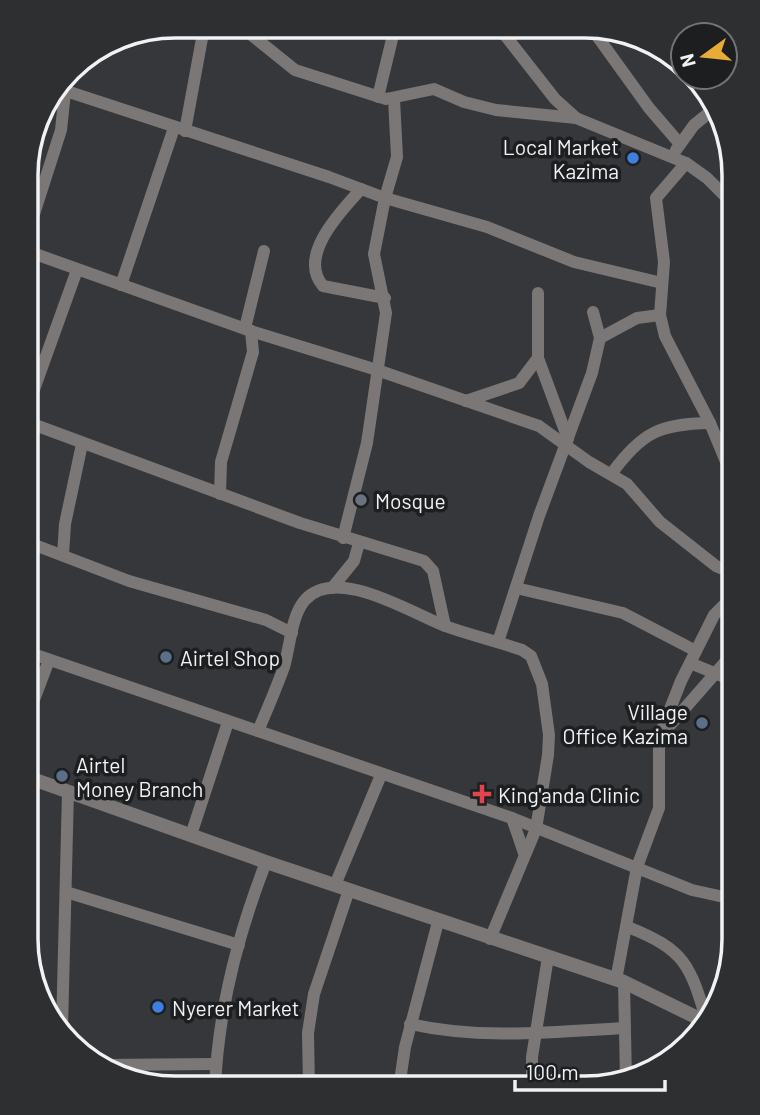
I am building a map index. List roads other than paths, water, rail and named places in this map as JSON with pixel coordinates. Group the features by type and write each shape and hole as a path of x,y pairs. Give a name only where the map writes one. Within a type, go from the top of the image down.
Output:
{"street":[{"path":"121,285 180,129 202,38"},
{"path":"255,38 295,70 378,97 394,99 434,89 464,102 496,110 576,118 686,163 722,193"},
{"path":"378,97 392,38"},
{"path":"507,38 555,99 576,118"},
{"path":"600,40 649,108 680,144"},
{"path":"67,92 384,198 487,227 574,262 663,283"},
{"path":"343,538 367,443 386,313 374,254 384,198 397,157 394,99"},
{"path":"38,202 61,131 61,101"},
{"path":"672,156 694,125 707,115"},
{"path":"686,163 656,198 664,262 660,315 669,349 701,405 722,451"},
{"path":"360,189 336,216 326,234 317,254 315,271 323,286 385,298"},
{"path":"220,494 221,462 253,352 248,330 264,251"},
{"path":"38,255 271,338 377,370 539,426 567,442 589,462 612,473 686,544 721,568"},
{"path":"38,381 77,270"},
{"path":"538,292 538,358 567,442"},
{"path":"498,642 592,373 600,338 593,312"},
{"path":"600,338 637,318 660,315"},
{"path":"253,352 271,338"},
{"path":"466,401 519,383 538,358"},
{"path":"687,423 701,405"},
{"path":"38,422 41,427"},
{"path":"612,473 639,439 668,426 710,423"},
{"path":"38,426 343,538 429,563 445,626"},
{"path":"63,555 65,524 82,444"},
{"path":"258,732 305,600 332,588 354,561 359,543"},
{"path":"38,546 153,588 266,620 292,633"},
{"path":"332,588 364,592 445,626 498,642 531,656 542,684 549,735 536,830 524,853 490,939"},
{"path":"516,588 623,613 696,651"},
{"path":"626,1070 620,981 637,867 659,808 659,737 690,663 714,615 721,608"},
{"path":"38,656 512,818 536,830 692,890 721,896"},
{"path":"38,689 49,660"},
{"path":"690,663 721,676"},
{"path":"659,737 721,666"},
{"path":"191,835 228,722"},
{"path":"309,1076 308,1033 314,995 342,887 381,775"},
{"path":"38,780 265,862 620,981 697,1018"},
{"path":"62,1016 68,792"},
{"path":"512,818 524,853"},
{"path":"216,1076 239,945 265,862"},
{"path":"66,892 239,945"},
{"path":"401,1076 411,1024 439,922"},
{"path":"628,927 660,940 685,962 702,1010"},
{"path":"533,1076 536,1034 548,957"},
{"path":"411,1024 443,1030 536,1034 625,1028"},
{"path":"121,1065 216,1064"}],"place":[{"name":"Local Market Kazima","path":"633,158"},
{"name":"Mosque","path":"361,500"},
{"name":"Airtel Shop","path":"166,657"},
{"name":"Village Office Kazima","path":"702,723"},
{"name":"Airtel Money Branch","path":"62,776"},
{"name":"King'anda Clinic","path":"482,794"},
{"name":"Nyerer Market","path":"158,1007"}]}
